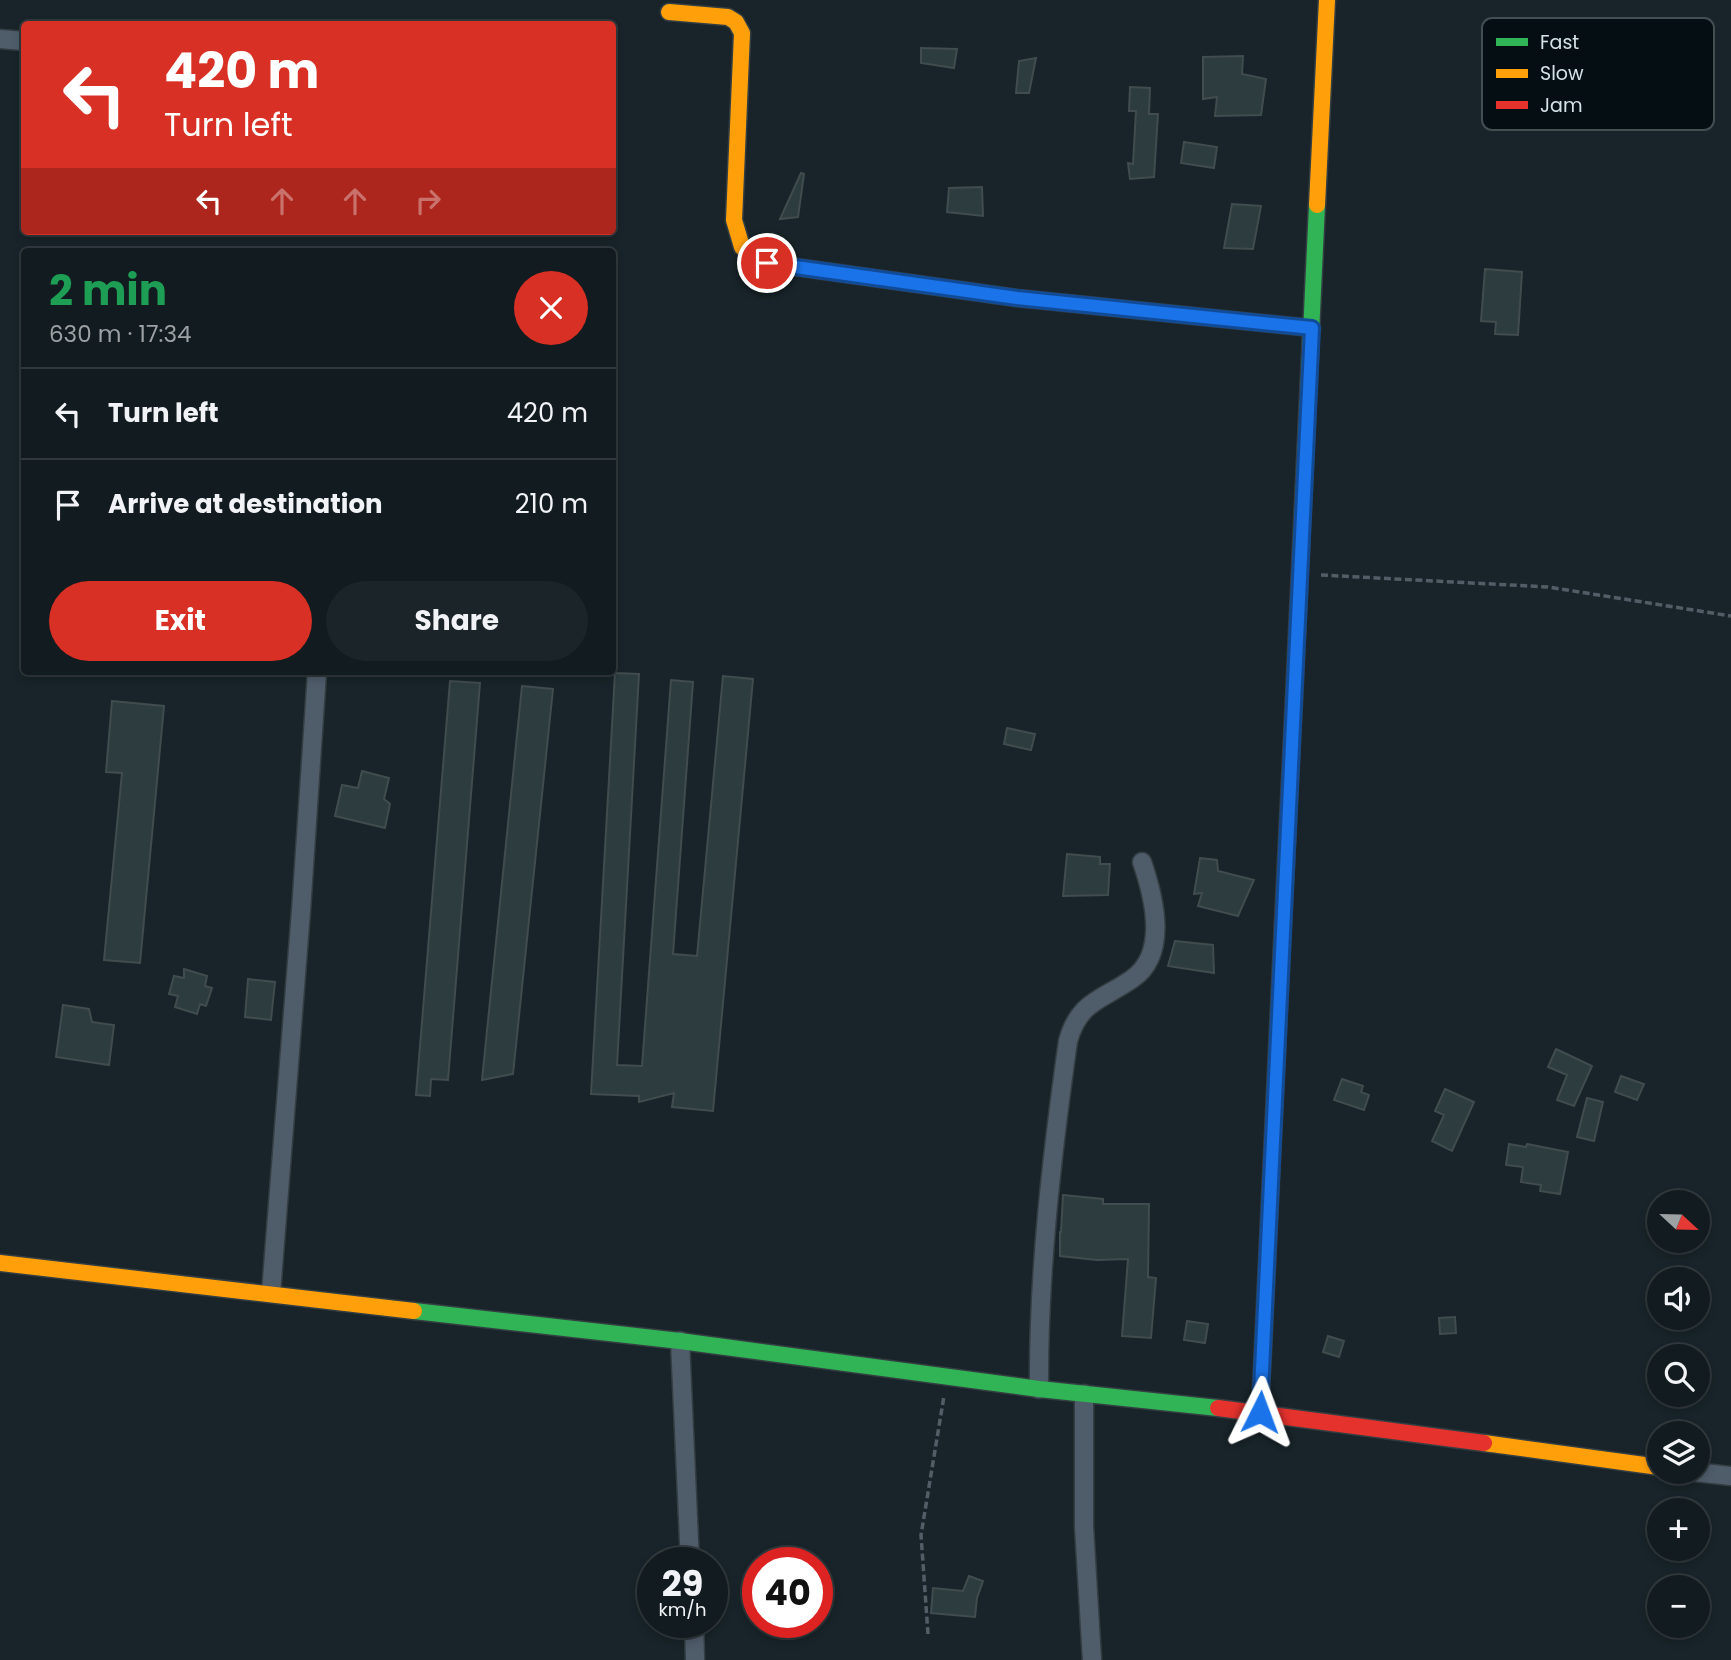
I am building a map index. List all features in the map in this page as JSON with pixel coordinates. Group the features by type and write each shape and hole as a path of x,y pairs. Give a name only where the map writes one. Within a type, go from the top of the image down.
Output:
{"street":[{"path":"1260,1412 1327,0"},
{"path":"669,12 728,17 736,22 741,33 734,220 738,243 754,257 767,263 1017,298 1312,328"},
{"path":"0,39 21,41"},
{"path":"271,1293 317,675"},
{"path":"1039,1389 1038,1332 1042,1272 1068,1041 1072,1026 1087,1007 1104,994 1133,979 1149,957 1155,941 1155,928 1142,862"},
{"path":"0,1263 680,1341 1039,1389 1260,1412 1647,1465"},
{"path":"680,1341 689,1547"},
{"path":"1084,1394 1084,1525 1092,1660"},
{"path":"1710,1474 1731,1476"},
{"path":"694,1638 695,1660"}],"path":[{"path":"1301,574 1548,587 1731,616"},
{"path":"928,1634 921,1535 947,1376"}],"building":[{"path":"921,48 957,49 954,68 921,63"},
{"path":"1243,56 1242,74 1266,79 1261,115 1215,116 1217,97 1203,99 1203,57"},
{"path":"1036,58 1029,93 1016,93 1019,61"},
{"path":"1130,87 1150,88 1149,114 1158,114 1154,177 1130,179 1128,163 1133,164 1136,111 1129,111"},
{"path":"1184,142 1217,147 1214,168 1181,163"},
{"path":"801,173 804,174 798,217 780,219"},
{"path":"982,187 983,216 947,212 949,188"},
{"path":"1232,204 1261,206 1253,249 1224,248"},
{"path":"1485,269 1522,272 1518,335 1495,334 1496,322 1481,321"},
{"path":"639,674 617,1065 642,1066 671,680 693,682 673,954 697,956 723,676 753,679 713,1111 672,1107 674,1093 639,1102 639,1096 591,1094 615,675"},
{"path":"450,681 480,683 448,1080 431,1079 430,1096 416,1095"},
{"path":"522,686 553,689 513,1074 482,1080"},
{"path":"112,701 164,706 140,963 104,960 122,773 106,772"},
{"path":"1007,728 1035,734 1031,750 1004,744"},
{"path":"362,771 389,778 384,799 390,804 385,828 335,816 342,785 358,788"},
{"path":"1067,854 1100,857 1100,864 1110,864 1108,895 1063,896"},
{"path":"1200,858 1217,860 1218,871 1254,880 1238,916 1198,906 1202,893 1194,894"},
{"path":"1175,941 1213,945 1214,973 1168,966"},
{"path":"184,969 207,976 205,986 212,988 206,1006 200,1004 197,1014 175,1007 178,996 169,994 174,976 184,978"},
{"path":"248,979 275,982 271,1020 245,1017"},
{"path":"63,1005 89,1009 92,1022 114,1025 109,1065 56,1057"},
{"path":"1556,1049 1592,1066 1574,1106 1557,1100 1567,1075 1548,1067"},
{"path":"1621,1076 1644,1084 1637,1100 1615,1092"},
{"path":"1342,1079 1363,1086 1361,1092 1369,1095 1364,1110 1334,1100"},
{"path":"1445,1089 1474,1102 1452,1151 1432,1141 1444,1115 1435,1111"},
{"path":"1587,1098 1603,1102 1594,1141 1577,1137"},
{"path":"1509,1144 1526,1147 1527,1144 1568,1152 1560,1194 1540,1191 1541,1185 1521,1182 1523,1167 1506,1165"},
{"path":"1063,1195 1103,1199 1103,1204 1149,1204 1148,1277 1156,1278 1151,1338 1122,1336 1128,1259 1097,1260 1060,1256"},
{"path":"1455,1317 1456,1333 1440,1334 1439,1318"},
{"path":"1187,1321 1208,1324 1205,1343 1184,1340"},
{"path":"1328,1336 1344,1341 1339,1357 1323,1352"},
{"path":"969,1576 983,1581 977,1598 975,1617 931,1613 933,1588 963,1591"}],"traffic: fast":[{"path":"1294,699 1317,205"},
{"path":"910,283 1017,298 1312,328"},
{"path":"1260,1412 1283,924"},
{"path":"414,1311 680,1341 1039,1389 1218,1408"}],"traffic: slow":[{"path":"1317,205 1327,0"},
{"path":"669,12 728,17 736,22 742,33 734,220 742,247 767,263 910,283"},
{"path":"0,1263 414,1311"},
{"path":"1484,1443 1647,1465"}],"traffic: jam":[{"path":"1283,924 1294,699"},
{"path":"1218,1408 1484,1443"}],"route":[{"path":"767,263 1017,298 1312,328 1260,1412"}]}
